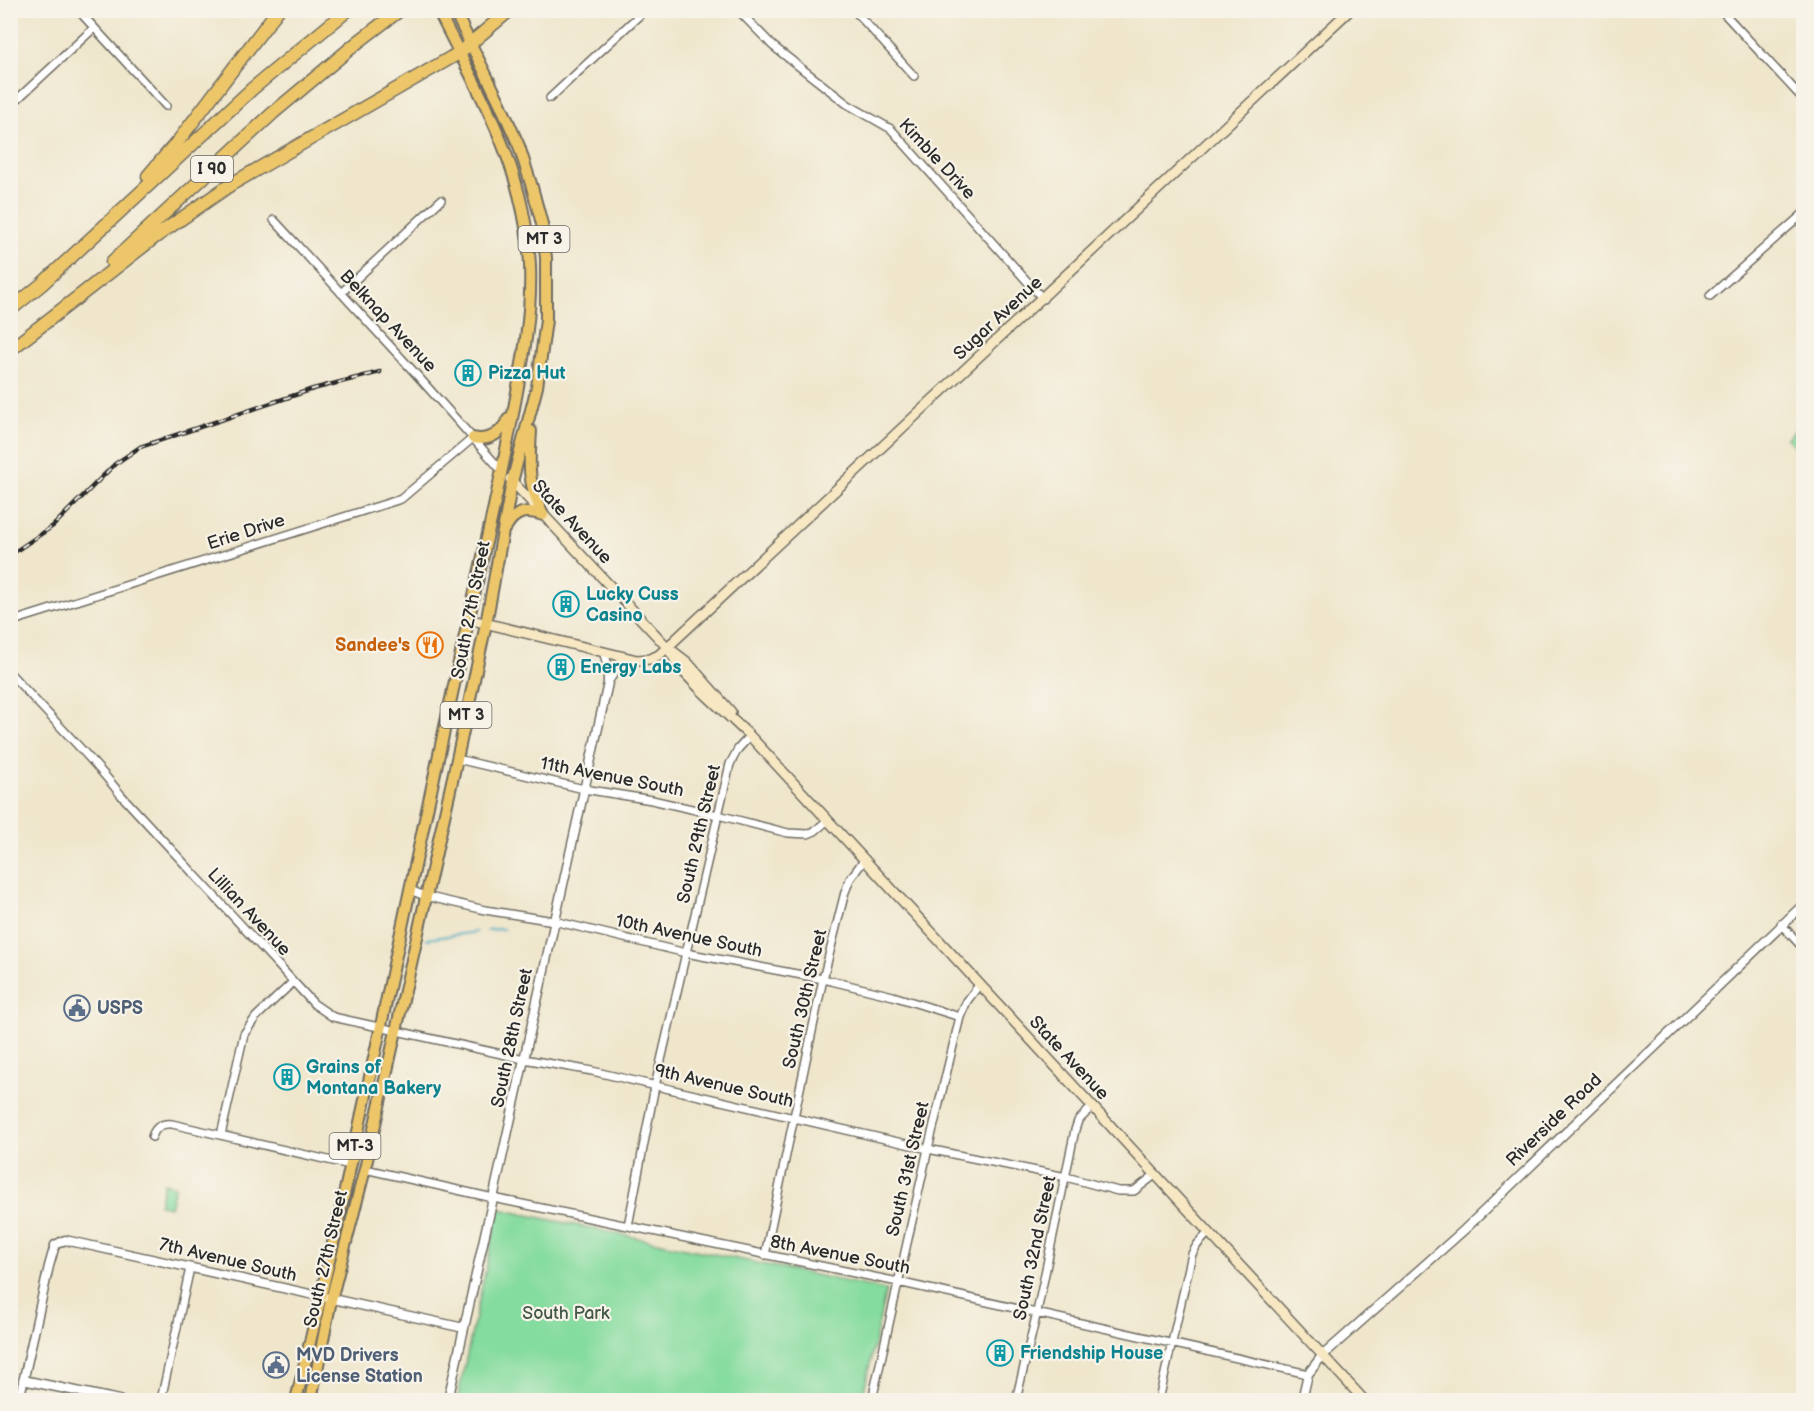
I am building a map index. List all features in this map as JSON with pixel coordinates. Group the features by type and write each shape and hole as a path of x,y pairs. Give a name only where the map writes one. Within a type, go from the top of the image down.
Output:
{"highway":[{"path":"42,284 151,173 179,140 278,10"},
{"name":"I 90","path":"10,310 42,284 252,89 348,10"},
{"name":"I 90","path":"10,350 273,113 400,10"},
{"path":"30,334 155,237 230,185 459,53 510,10"}],"main road":[{"name":"South 27th Street","path":"296,1401 365,1169 486,624 512,482 537,387 546,320 546,270 542,224 519,146 454,10"},
{"name":"Sugar Avenue","path":"668,648 746,572 1043,299 1350,10"},
{"name":"MT 3","path":"438,12 459,53"},
{"name":"South 27th Street","path":"311,1401 326,1299 350,1165 502,471 526,346 530,307 530,267 524,214 502,139 459,53"},
{"path":"532,405 530,482 534,498 543,515"},
{"path":"473,438 486,438 498,434 514,407"},
{"name":"State Avenue","path":"502,471 668,648 682,657 709,685 750,736 1364,1401"},
{"path":"503,533 511,519 518,513 527,511 543,515"},
{"path":"468,619 638,660 650,659 668,648"}],"street":[{"path":"78,10 166,106"},
{"path":"550,98 645,10"},
{"name":"Kimble Drive","path":"738,10 773,46 847,104 891,129 1043,299"},
{"path":"854,10 914,76"},
{"path":"1721,10 1803,100"},
{"path":"10,106 94,28"},
{"path":"341,293 441,201"},
{"path":"1710,297 1803,213"},
{"name":"Belknap Avenue","path":"274,220 502,471"},
{"name":"Erie Drive","path":"10,622 401,499 473,438"},
{"name":"South 28th Street","path":"604,652 608,668 608,683"},
{"name":"South 28th Street","path":"448,1401 608,683 615,668 627,658"},
{"name":"Lillian Avenue","path":"10,673 95,762 121,795 293,982"},
{"name":"South 29th Street","path":"628,1226 655,1086 730,764 738,749 750,736"},
{"name":"11th Avenue South","path":"457,759 584,789 718,814 800,835 815,831 828,820"},
{"name":"South 30th Street","path":"765,1255 823,979 845,892 850,879 864,860"},
{"name":"10th Avenue South","path":"410,890 425,896 485,910 554,921 686,952 823,979 893,996 960,1017"},
{"name":"Riverside Road","path":"1308,1374 1322,1356 1464,1230 1803,904"},
{"path":"1781,924 1803,949"},
{"path":"221,1135 244,1034 256,1017 293,982"},
{"name":"9th Avenue South","path":"293,982 323,1012 333,1017 524,1059 591,1071 928,1149 1066,1177 1118,1191 1128,1192 1141,1186 1156,1174"},
{"name":"South 31st Street","path":"872,1401 960,1017 967,1001 979,985"},
{"name":"South 32nd Street","path":"1016,1401 1078,1121 1092,1107"},
{"path":"152,1137 158,1127 167,1124 350,1165"},
{"name":"8th Avenue South","path":"365,1169 1037,1312 1308,1374"},
{"path":"1159,1401 1192,1254 1209,1232"},
{"name":"7th Avenue South","path":"24,1380 55,1245 65,1240 464,1328"},
{"path":"161,1401 190,1268"},
{"path":"1302,1401 1308,1374"},
{"path":"19,1401 24,1380 119,1401"}],"green space":[{"path":"1803,422 1803,456 1787,438"},
{"path":"164,1183 175,1186 170,1207 159,1205"},
{"name":"South Park","path":"499,1209 886,1290 862,1400 457,1400"}],"waterway":[{"path":"487,930 503,929"},
{"path":"427,939 476,932"}],"railway":[{"path":"10,555 53,526 115,464 140,447 313,389 380,372"}],"place":[{"name":"Pizza Hut","path":"468,373"},
{"name":"Lucky Cuss Casino","path":"566,604"},
{"name":"Sandee's","path":"430,645"},
{"name":"Energy Labs","path":"561,667"},
{"name":"USPS","path":"77,1008"},
{"name":"Grains of Montana Bakery","path":"287,1077"},
{"name":"Friendship House","path":"1000,1353"},
{"name":"MVD Drivers License Station","path":"276,1365"}]}
